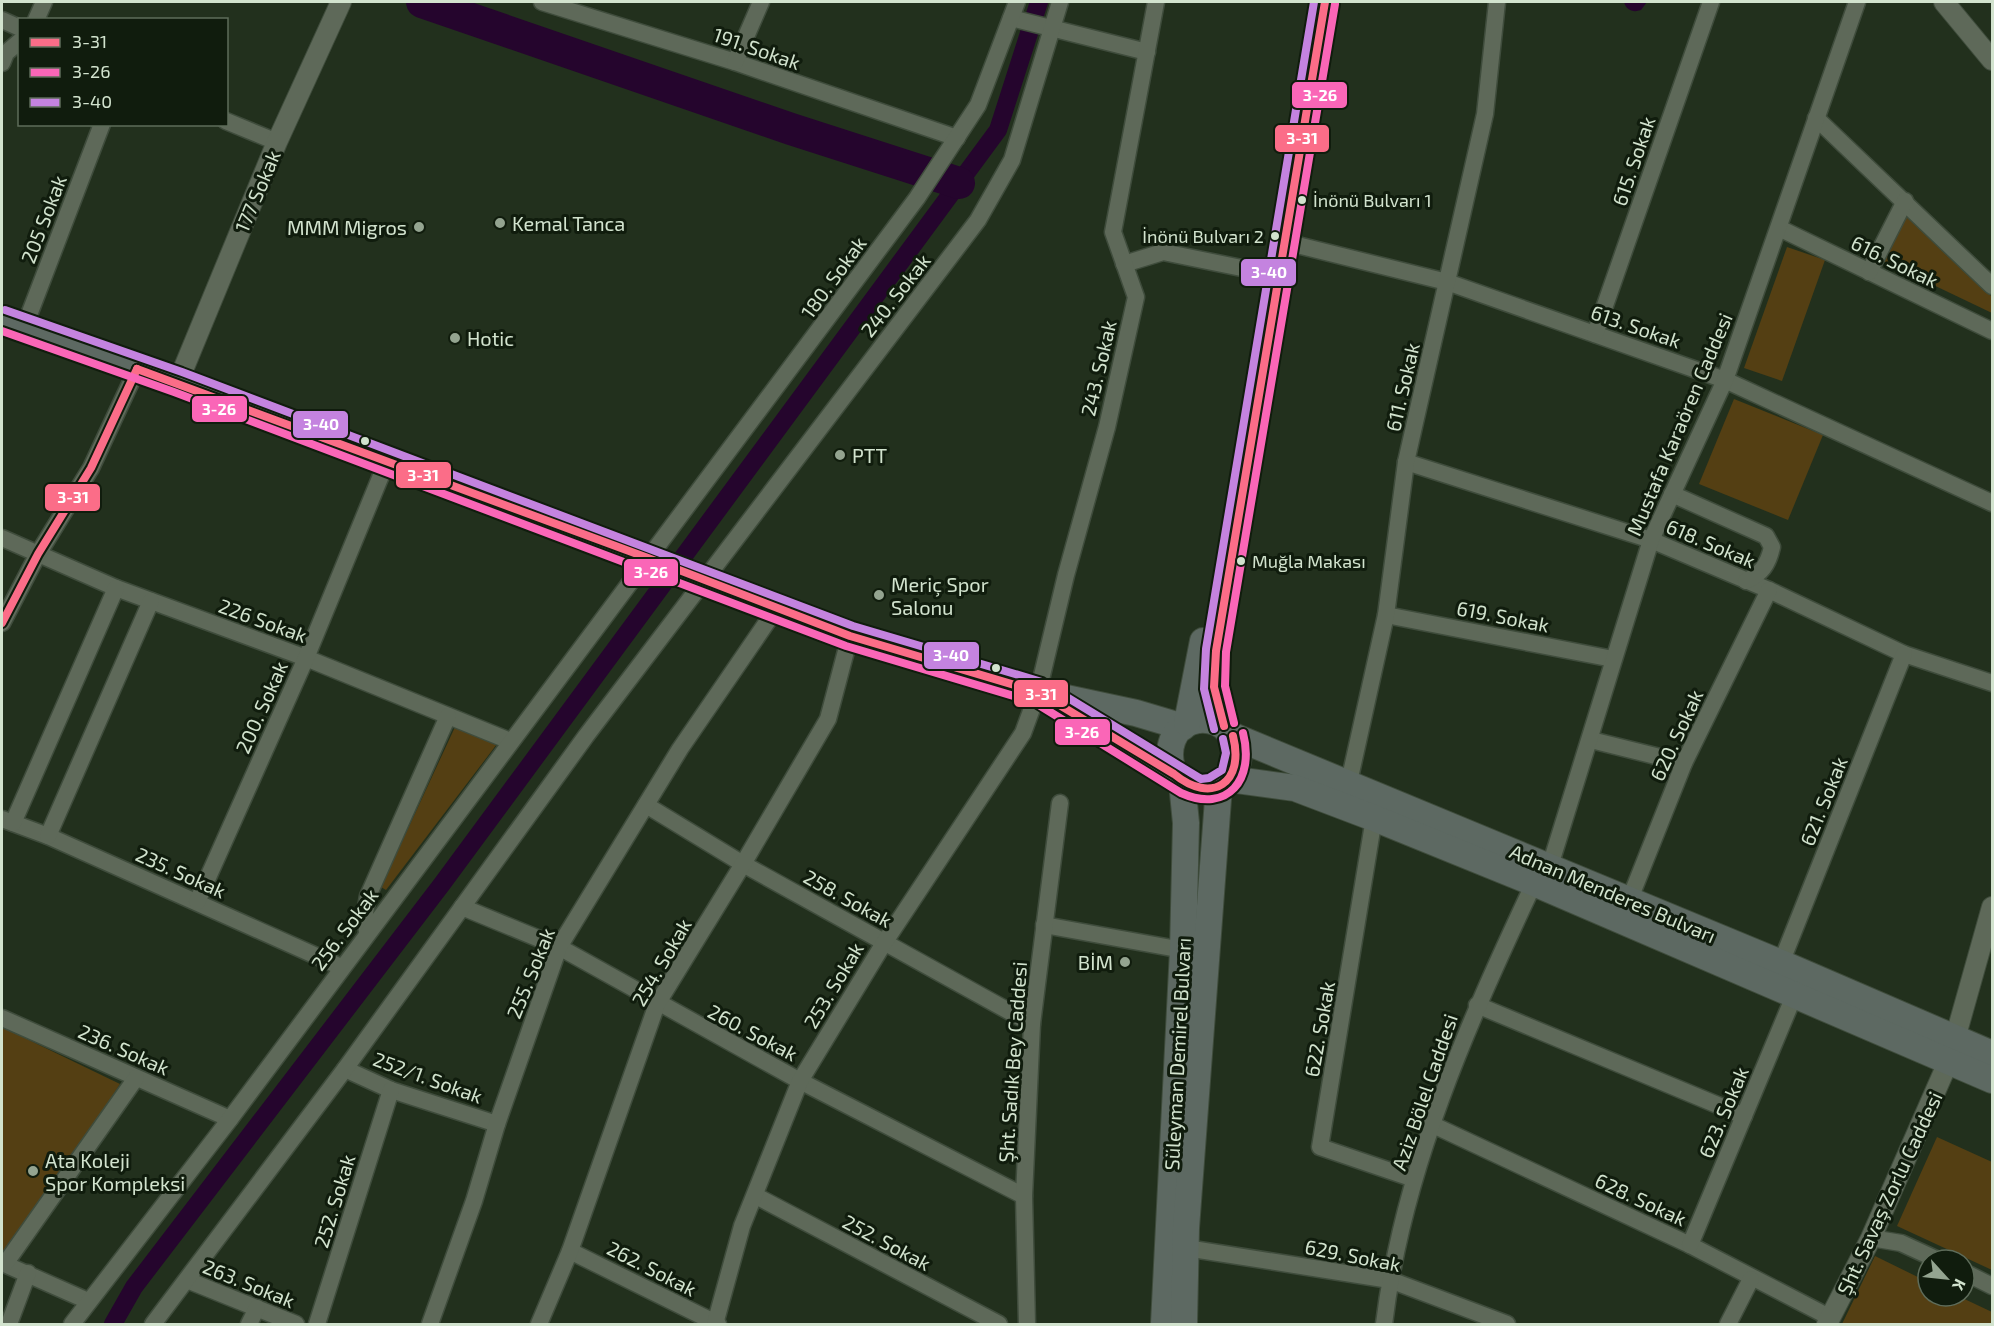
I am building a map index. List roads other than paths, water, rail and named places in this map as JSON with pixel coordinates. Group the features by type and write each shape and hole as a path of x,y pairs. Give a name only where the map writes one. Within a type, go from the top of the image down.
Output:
{"main road":[{"path":"1224,783 1238,758 1214,687 1216,651 1286,242 1308,2"},
{"path":"1178,779 1168,760 1169,746 1185,725 1226,524 1266,273 1325,2"},
{"path":"13,324 178,382 850,636 1038,692"},
{"name":"Adnan Menderes Bulvarı","path":"1038,692 1185,725 1200,720 1212,721 1228,731 1349,783 1542,874 1794,996 1953,1049 1992,1054"},
{"name":"Adnan Menderes Bulvarı","path":"1038,692 1178,779 1200,789 1224,783 1295,788 1374,818 1629,901 1781,963 1953,1049 1992,1080"},
{"name":"Süleyman Demirel Bulvarı","path":"1164,1324 1183,950 1186,823 1178,779"},
{"name":"Süleyman Demirel Bulvarı","path":"1184,1324 1186,1248 1224,783"}],"street":[{"path":"37,18 44,2"},
{"name":"177 Sokak","path":"178,382 277,142 341,2"},
{"name":"191. Sokak","path":"542,2 583,7 953,144"},
{"path":"735,62 761,2"},
{"name":"240. Sokak","path":"696,578 978,220 1012,160 1046,28 1060,2"},
{"name":"243. Sokak","path":"1038,692 1066,575 1107,427 1136,297 1113,232 1156,2"},
{"name":"611. Sokak","path":"1349,783 1386,615 1406,462 1485,114 1497,2"},
{"name":"615. Sokak","path":"1594,334 1711,2"},
{"name":"Mustafa Karaören Caddesi","path":"1542,874 1591,740 1612,659 1651,540 1725,380 1857,2"},
{"path":"1944,2 1989,49"},
{"path":"1014,9 1046,28 1147,52"},
{"name":"180. Sokak","path":"653,560 922,191 953,144 978,105 1014,9"},
{"path":"2,20 18,27"},
{"path":"2,63 6,52 18,43"},
{"path":"1816,118 1992,286"},
{"path":"228,122 277,142"},
{"name":"205 Sokak","path":"13,324 101,126"},
{"path":"1869,272 1905,201"},
{"name":"616. Sokak","path":"1779,228 1992,331"},
{"name":"613. Sokak","path":"1286,242 1448,282 1725,380 1992,503"},
{"path":"1124,264 1163,252 1266,273"},
{"path":"2,623 38,554 91,468 137,369"},
{"name":"200. Sokak","path":"197,902 306,658 387,461"},
{"name":"618. Sokak","path":"1406,462 1651,540 1769,590 1904,654 1992,683"},
{"path":"1672,494 1766,536 1772,548 1769,560 1759,575 1746,581"},
{"name":"226 Sokak","path":"2,538 116,588 306,658 510,741"},
{"name":"256. Sokak","path":"72,1324 230,1119 510,741 653,560"},
{"path":"153,1324 345,1069 586,736 696,578"},
{"path":"7,821 116,588"},
{"name":"620. Sokak","path":"1629,901 1684,764 1769,590"},
{"path":"48,836 151,601"},
{"name":"255. Sokak","path":"430,1324 474,1201 497,1124 559,947 680,749 776,609"},
{"name":"619. Sokak","path":"1386,615 1612,659"},
{"name":"254. Sokak","path":"540,1324 570,1251 657,1004 828,719 850,636"},
{"name":"621. Sokak","path":"1781,963 1904,654"},
{"name":"253. Sokak","path":"716,1324 742,1226 756,1196 800,1081 884,942 1023,733 1038,692"},
{"path":"368,932 365,913 368,896 448,716"},
{"path":"1591,740 1684,764"},
{"name":"Şht. Sadık Bey Caddesi","path":"1027,1324 1024,1196 1032,1024 1060,803"},
{"name":"258. Sokak","path":"646,805 743,864 1032,1024"},
{"name":"622. Sokak","path":"1374,818 1320,1147 1414,1179"},
{"name":"235. Sokak","path":"7,821 48,836 341,967"},
{"name":"Aziz Bölel Caddesi","path":"1384,1324 1390,1280 1414,1179 1431,1124 1477,1005 1542,874"},
{"name":"260. Sokak","path":"462,907 559,947 657,1004 800,1081 1024,1196"},
{"name":"Şht. Savaş Zorlu Caddesi","path":"1829,1321 1871,1238 1953,1049 1992,907"},
{"path":"1044,925 1183,950"},
{"name":"623. Sokak","path":"1690,1245 1794,996"},
{"path":"1477,1005 1744,1116"},
{"name":"236. Sokak","path":"2,1018 230,1119"},
{"name":"252/1. Sokak","path":"345,1069 391,1090 497,1124"},
{"path":"88,1301 3,1264 136,1077"},
{"name":"252. Sokak","path":"317,1324 391,1090"},
{"name":"628. Sokak","path":"1431,1124 1690,1245 1829,1321"},
{"name":"252. Sokak","path":"756,1196 999,1324"},
{"path":"1871,1238 1901,1243 1916,1250"},
{"name":"629. Sokak","path":"1186,1248 1390,1280 1507,1324"},
{"name":"262. Sokak","path":"570,1251 716,1324"},
{"path":"9,1324 28,1273"},
{"path":"1976,1278 1992,1286"},
{"path":"1728,1324 1751,1279"},
{"name":"263. Sokak","path":"187,1280 296,1324"},
{"path":"249,1324 257,1308"}],"waterway":[{"path":"422,2 791,129 959,183"},
{"path":"113,1324 134,1287 442,884 998,130 1039,2"}],"place":[{"name":"İnönü Bulvarı 1","path":"1302,200"},
{"name":"Kemal Tanca","path":"500,223"},
{"name":"MMM Migros","path":"419,227"},
{"name":"İnönü Bulvarı 2","path":"1275,236"},
{"name":"Hotic","path":"455,338"},
{"name":"PTT","path":"840,455"},
{"name":"Muğla Makası","path":"1241,561"},
{"name":"Meriç Spor Salonu","path":"879,595"},
{"name":"BİM","path":"1125,962"},
{"name":"Ata Koleji Spor Kompleksi","path":"33,1171"}]}
